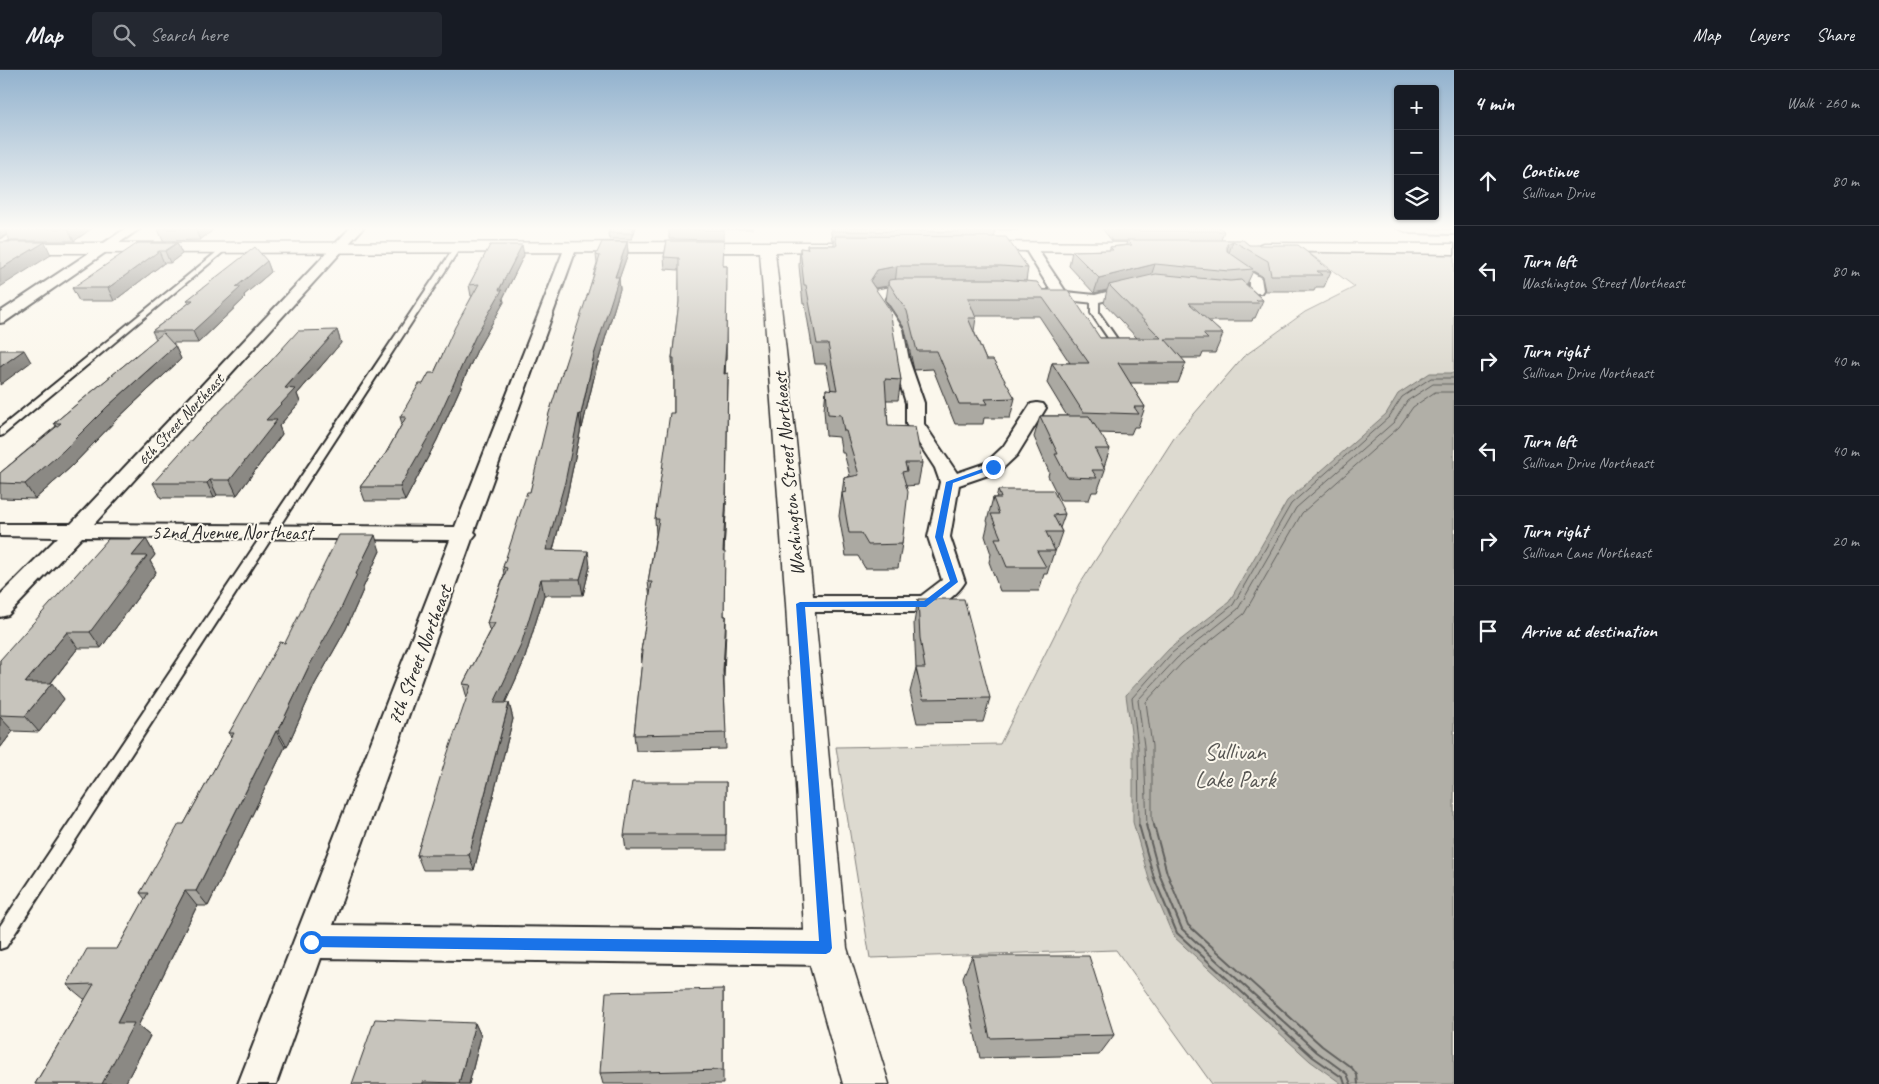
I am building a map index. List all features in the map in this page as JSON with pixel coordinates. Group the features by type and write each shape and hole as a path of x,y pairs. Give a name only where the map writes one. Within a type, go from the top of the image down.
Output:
{"street":[{"path":"0,319 66,274"},
{"name":"6th Street Northeast","path":"0,610 315,274"},
{"name":"7th Street Northeast","path":"257,1084 465,534 561,274"},
{"name":"Washington Street Northeast","path":"769,274 800,604 826,948 866,1084"},
{"path":"1048,274 1061,295"},
{"path":"1205,290 1223,292 1256,290 1256,281 1251,274"},
{"path":"1025,292 1095,299 1150,286"},
{"path":"800,604 926,604 954,582 939,537 950,482 945,468 915,424 915,403 901,360 896,329 877,300 880,293 895,290 932,290"},
{"path":"950,482 993,467 1010,451 1037,408"},
{"name":"52nd Avenue Northeast","path":"0,530 465,534"},
{"path":"311,942 826,948"}],"lane":[{"path":"0,433 193,274"},
{"path":"0,941 440,274"},
{"path":"1095,299 1094,313 1120,350"}],"green space":[{"name":"Sullivan Lake Park","path":"1338,274 1454,274 1454,1084 1212,1084 1116,950 870,958 836,747 1000,744 1080,584 1176,435 1243,357 1305,312 1355,287"}],"water":[{"path":"1430,373 1454,373 1454,1084 1342,1084 1310,1061 1173,936 1149,879 1133,822 1133,747 1126,695 1169,649 1229,602 1287,501 1386,414 1398,394"}],"building":[{"path":"92,274 127,274 108,288 72,288"},
{"path":"220,274 251,274 236,287 241,287 193,331 152,331 193,300 187,300"},
{"path":"475,274 507,274 499,290 502,290 475,337 434,427 400,487 360,487 386,453 406,417 400,417 419,384 423,384 429,373 434,373 455,327 479,284 469,285"},
{"path":"594,274 616,274 615,277 619,277 594,355 565,482 546,550 588,551 580,579 541,579 521,645 494,703 509,703 469,855 417,855 446,758 471,685 463,684 495,623 487,623 507,568 503,567 527,492 530,492 549,413"},
{"path":"679,274 727,274 724,374 728,373 723,552 725,552 724,616 726,616 723,671 726,733 634,735 643,651 641,651 652,582 648,582 659,519 655,519 670,413 674,413 674,358 672,358 679,302"},
{"path":"803,274 874,274 870,281 890,310 901,380 885,379 888,426 915,427 922,463 905,463 907,471 902,472 908,492 902,544 868,545 861,533 849,533 842,493 846,492 844,478 859,475 846,431 844,431 841,415 828,414 826,389 837,390 828,344 817,344 806,285 804,285"},
{"path":"1095,274 1114,274 1099,278"},
{"path":"1155,274 1230,281 1241,280 1263,300 1256,300 1259,303 1189,303 1223,334 1203,334 1208,339 1165,339 1186,363 1118,363 1145,407 1134,407 1139,414 1083,412 1052,363 1089,363 1043,298 968,298 976,318 968,318 986,360 993,360 1015,398 985,399 988,404 959,404 937,351 917,351 907,311 888,282 889,280 898,279 1001,279 1037,282 1043,290 1068,290 1100,338 1161,338 1109,285"},
{"path":"1271,274 1322,275 1271,275"},
{"path":"337,330 285,388 295,389 266,420 277,420 230,480 210,480 207,483 153,483 196,435 270,362 298,331"},
{"path":"163,333 175,346 108,406 63,451 25,484 0,483 0,473 61,423 54,423"},
{"path":"0,350 24,350 0,367"},
{"path":"1040,416 1089,416 1110,449 1095,449 1105,470 1092,470 1097,478 1067,477 1055,454 1058,454"},
{"path":"998,490 1053,490 1065,514 1053,515 1062,532 1046,532 1055,551 1037,551 1046,567 1007,567 995,538 1001,538 991,514 999,514 993,498 1001,498"},
{"path":"339,535 375,535 339,613 308,668 196,891 185,891 117,1023 134,1023 102,1084 35,1084 94,984 67,985 87,949 117,949 148,893 140,893 179,824 184,824 234,733 229,733 280,642 285,643"},
{"path":"108,539 146,539 132,556 147,556 90,632 67,632 25,683 52,683 25,716 0,715 0,660"},
{"path":"918,599 964,599 990,698 923,699 916,668 925,668 920,638"},
{"path":"632,782 726,782 726,835 624,835"},
{"path":"972,956 1089,956 1114,1035 990,1038"},
{"path":"723,989 723,1070 600,1073 606,992"},
{"path":"375,1019 475,1023 459,1083 352,1084"}],"route":[{"path":"311,942 826,948 800,604 926,604 954,582 939,537 950,482 993,467"}]}
